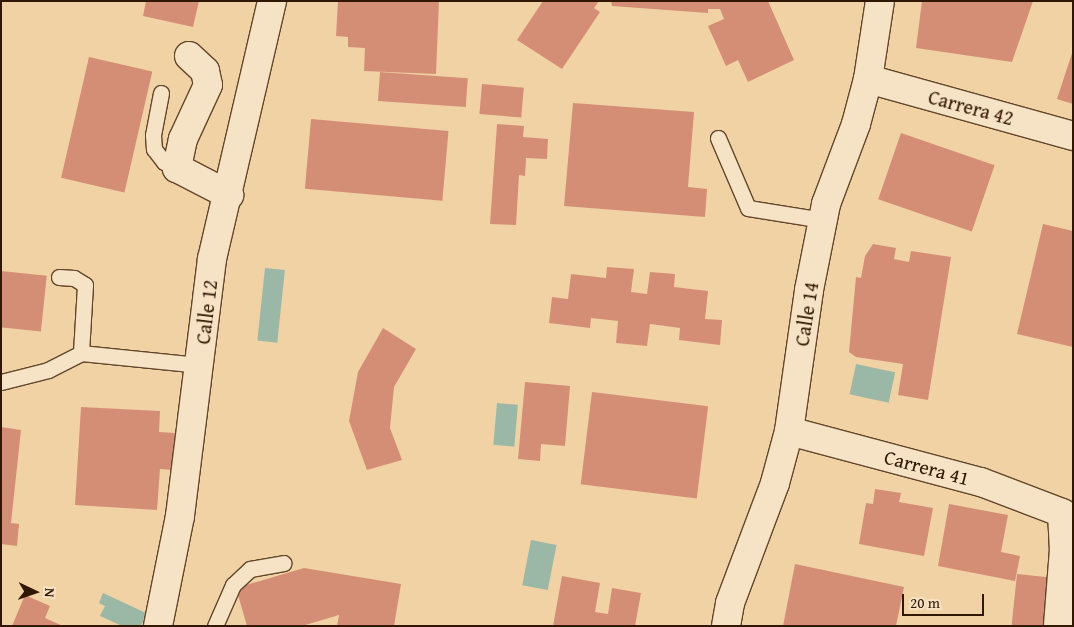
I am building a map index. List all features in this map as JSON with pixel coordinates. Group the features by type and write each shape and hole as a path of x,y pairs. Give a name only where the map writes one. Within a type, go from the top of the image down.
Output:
{"street":[{"name":"Calle 12","path":"158,626 180,516 212,259 229,195 272,1"},
{"name":"Calle 14","path":"726,626 730,602 775,483 789,431 823,220 868,79 880,1"},
{"path":"189,56 205,72 208,85 183,139 177,168 229,195"},
{"name":"Carrera 42","path":"868,79 1073,136"},
{"name":"Carrera 41","path":"789,431 981,482 1062,513 1064,549 1058,626"}],"lane":[{"path":"160,93 153,135 154,148 164,162 177,168"},
{"path":"718,138 748,208 823,220"},
{"path":"59,277 74,278 85,285 81,352"},
{"path":"1,382 48,370 81,352 200,365"},
{"path":"215,626 233,585 238,580 250,569 282,563"}],"shaded area":[{"path":"265,268 285,270 277,343 257,341"},
{"path":"856,364 895,372 889,403 850,394"},
{"path":"497,403 518,405 514,447 493,445"},
{"path":"531,540 557,545 548,590 522,585"},
{"path":"103,593 146,613 141,626 122,626 100,616 105,606 99,603"}],"building":[{"path":"146,1 199,1 193,27 143,16"},
{"path":"338,1 439,1 436,74 364,71 365,48 348,47 348,37 336,36"},
{"path":"543,1 599,1 594,8 600,12 562,69 517,40"},
{"path":"611,1 768,1 794,60 748,82 738,60 726,66 708,26 724,19 720,9 708,9 708,13 612,6"},
{"path":"922,1 1033,1 1012,62 916,48"},
{"path":"1073,50 1073,104 1057,99"},
{"path":"89,57 152,72 124,192 61,178"},
{"path":"380,72 468,78 466,107 378,101"},
{"path":"482,84 524,88 521,118 479,114"},
{"path":"573,103 694,112 688,187 707,189 705,217 564,206"},
{"path":"311,119 448,131 442,201 305,189"},
{"path":"497,124 524,126 523,137 548,139 547,159 526,158 525,176 519,175 516,225 490,224"},
{"path":"901,133 995,165 972,231 878,199"},
{"path":"1043,224 1073,231 1073,347 1017,334"},
{"path":"873,244 896,248 894,259 909,262 911,251 951,257 928,400 898,395 903,364 856,357 849,352 856,277 861,278 865,256"},
{"path":"607,267 634,269 631,292 647,294 650,272 675,274 674,287 708,291 705,319 722,320 720,345 679,340 680,328 650,324 647,346 616,343 618,321 591,318 590,328 549,323 552,297 568,299 571,274 606,278"},
{"path":"1,271 47,276 41,332 1,327"},
{"path":"383,328 416,349 394,387 390,428 402,460 367,470 349,421 358,372"},
{"path":"525,382 570,386 565,446 541,444 540,461 518,459"},
{"path":"592,392 708,406 697,499 581,484"},
{"path":"81,407 160,411 159,432 175,433 173,470 160,469 157,510 75,505"},
{"path":"1,427 21,430 11,523 19,524 17,546 1,544"},
{"path":"875,489 901,493 899,502 933,508 924,556 859,544 866,503 873,504"},
{"path":"949,504 1008,515 1001,552 1020,556 1015,581 938,566"},
{"path":"795,564 904,587 896,626 783,626"},
{"path":"304,568 401,584 394,626 337,626 339,615 302,626 247,626 236,588"},
{"path":"1017,574 1053,578 1048,626 1012,626"},
{"path":"562,576 600,583 595,612 608,614 612,588 641,593 635,626 553,626"},
{"path":"25,595 50,606 45,618 63,626 12,626"}]}
